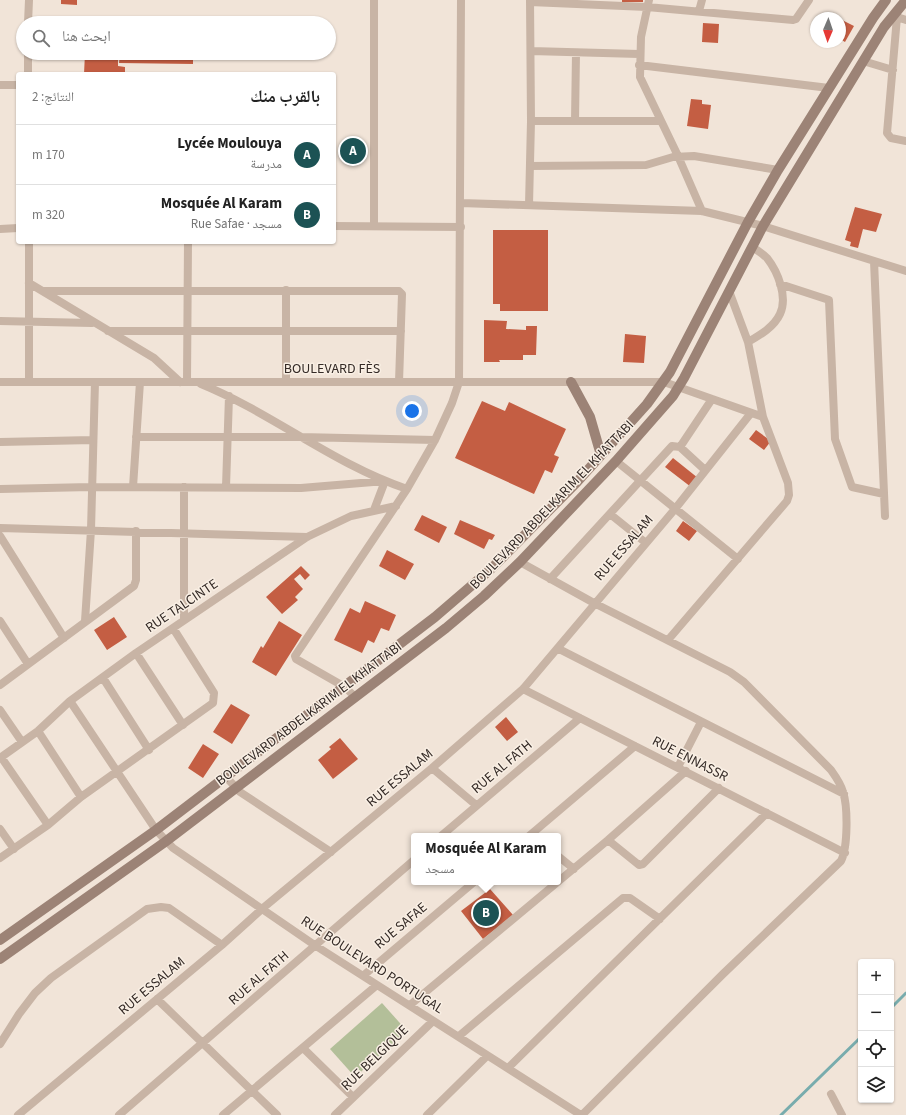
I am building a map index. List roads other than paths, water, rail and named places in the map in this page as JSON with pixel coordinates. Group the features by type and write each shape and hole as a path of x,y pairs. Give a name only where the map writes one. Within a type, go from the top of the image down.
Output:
{"street":[{"path":"28,16 29,0"},
{"path":"374,0 374,226"},
{"path":"355,697 345,687 296,659 295,656 407,488 435,440 452,403 459,382 461,0"},
{"path":"699,11 702,0"},
{"path":"529,205 531,121 530,1 648,3 699,11 793,20 796,19 809,0"},
{"name":"BOULEVARD ABDELKARIM EL KHATTABI","path":"0,940 156,830 345,687 473,585 510,551 601,455 647,404 664,382 676,362 748,222 778,170 873,18 886,0"},
{"name":"BOULEVARD ABDELKARIM EL KHATTABI","path":"0,958 165,842 465,612 520,562 616,462 666,405 679,386 763,226 863,61 906,0"},
{"path":"648,3 639,54 640,77 678,156 702,211"},
{"path":"906,20 895,16 894,70 887,133 890,138 906,141"},
{"path":"531,51 639,54"},
{"path":"575,122 576,53"},
{"path":"28,60 28,72"},
{"path":"863,61 894,70"},
{"path":"639,66 829,88"},
{"path":"0,85 16,85"},
{"path":"531,121 660,121"},
{"path":"530,166 646,165 678,156 694,156 778,170"},
{"path":"461,203 702,211 763,226 906,271"},
{"path":"336,226 461,227"},
{"path":"0,228 16,228"},
{"path":"29,244 29,382"},
{"path":"183,382 187,331 188,244"},
{"path":"748,342 767,331 781,313 783,296 780,284 766,257 752,247"},
{"path":"874,261 885,516"},
{"path":"29,284 44,291 93,323 154,358 183,382"},
{"path":"780,284 830,300 835,439 852,487 884,494"},
{"path":"286,290 286,382"},
{"path":"44,291 398,291 402,294 399,382"},
{"path":"668,640 787,501 789,495 788,483 763,417 748,342 729,291"},
{"path":"0,321 93,323"},
{"path":"108,331 401,331"},
{"name":"BOULEVARD FÈS","path":"0,382 664,382 679,386 763,417"},
{"path":"86,621 91,530 95,382"},
{"path":"133,487 140,382"},
{"path":"196,382 229,396 300,437 385,481 407,488"},
{"path":"570,382 590,417 601,455"},
{"path":"226,487 229,396"},
{"path":"680,447 712,399"},
{"name":"RUE ESSALAM","path":"18,1115 222,945 263,908 432,768 523,689 559,649 594,603 675,509 751,413"},
{"path":"136,437 300,437 435,440"},
{"path":"0,442 93,440"},
{"path":"550,578 672,446 680,447 705,470"},
{"path":"616,462 738,559"},
{"path":"0,489 91,487 301,488 385,481"},
{"path":"374,510 385,481"},
{"path":"184,487 184,620"},
{"name":"RUE TALCINTE","path":"0,757 38,731 70,701 136,653 307,537 345,519 374,510 396,506"},
{"path":"610,514 646,543"},
{"path":"0,528 307,537"},
{"path":"0,685 134,586 136,580 136,531"},
{"path":"0,536 64,638"},
{"path":"520,562 594,603 716,665 744,682 831,770 837,778 844,794 845,852 841,861 581,1115"},
{"path":"0,622 28,664"},
{"path":"0,858 48,825 82,797 211,705 215,696 173,628"},
{"path":"559,649 844,794"},
{"path":"136,653 183,726"},
{"path":"103,678 149,750"},
{"name":"RUE ENNASSR","path":"523,689 845,852"},
{"name":"RUE BOULEVARD PORTUGAL","path":"70,701 165,842 219,880 263,908 316,946 364,975 433,1021 459,1036 487,1056 581,1115"},
{"path":"0,710 22,742"},
{"name":"RUE AL FATH","path":"444,833 580,718"},
{"path":"678,767 701,722"},
{"path":"38,731 82,797"},
{"path":"533,833 635,746"},
{"path":"0,757 48,825"},
{"path":"432,768 476,806"},
{"path":"561,880 686,771"},
{"path":"226,777 235,788 331,852"},
{"path":"608,840 639,865 643,864 719,788"},
{"path":"508,1068 767,813"},
{"path":"0,829 14,849"},
{"path":"561,858 574,869"},
{"name":"RUE AL FATH","path":"119,1115 203,1044 411,863"},
{"name":"RUE SAFAE","path":"364,975 470,885"},
{"path":"410,1005 555,885"},
{"path":"459,1036 623,898 630,898 660,919"},
{"path":"0,1044 19,1014 35,993 51,978 147,909 153,907 169,908 222,945"},
{"path":"223,1115 378,985"},
{"path":"157,999 277,1115"},
{"name":"RUE BELGIQUE","path":"336,1115 433,1021"},
{"path":"303,1048 353,1097"},
{"path":"427,1115 487,1056"},
{"path":"831,1094 842,1115"}],"waterway":[{"path":"894,1005 906,993"},
{"path":"781,1115 858,1040"}],"place":[{"name":"Lycée Moulouya","path":"353,151"},
{"name":"Mosquée Al Karam","path":"486,913"}]}
